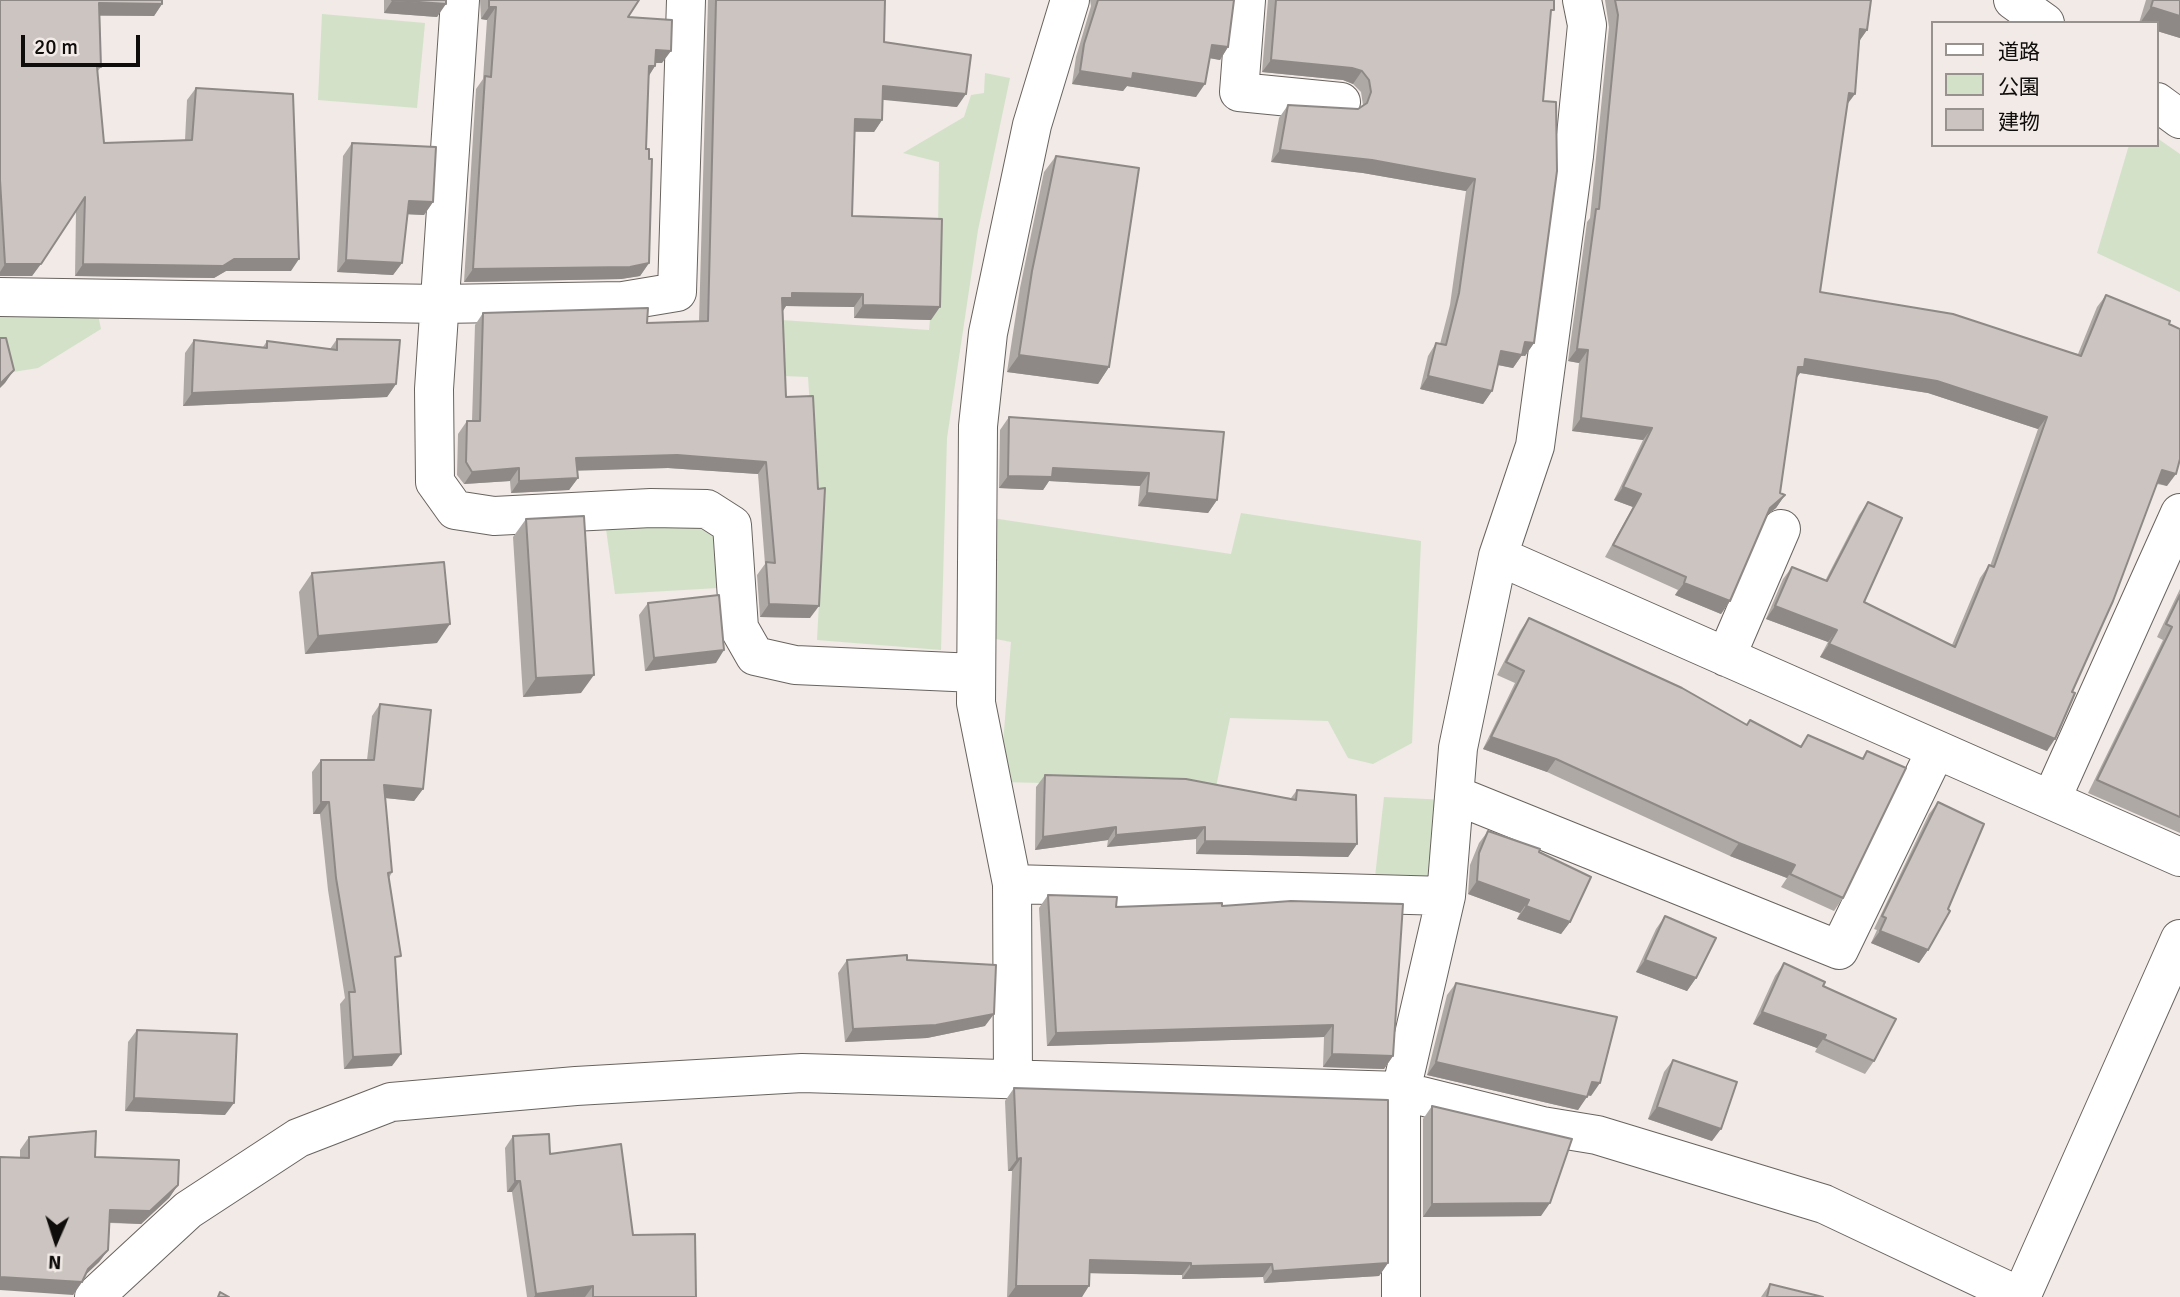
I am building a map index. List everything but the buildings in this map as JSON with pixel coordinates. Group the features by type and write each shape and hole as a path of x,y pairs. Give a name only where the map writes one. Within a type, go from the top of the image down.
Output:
{"street":[{"path":"460,0 434,389 435,482 455,510 494,516 651,508 707,509 732,525 739,628 755,656 795,665 976,673"},
{"path":"0,297 440,304 622,301 677,292 686,0"},
{"path":"1013,1079 1012,884 976,703 978,426 988,333 1032,125 1070,0"},
{"path":"1246,0 1239,92 1341,102"},
{"path":"1401,1297 1401,1091 1446,896 1458,748 1498,556 1535,446 1576,143 1587,25 1583,0"},
{"path":"2013,0 2042,21"},
{"path":"2159,103 2180,118"},
{"path":"2051,800 2180,513"},
{"path":"1726,657 1781,529"},
{"path":"1498,556 2180,857"},
{"path":"1455,795 1839,950 1936,750"},
{"path":"1012,884 1446,896"},
{"path":"94,1297 188,1210 210,1195 298,1138 391,1102 576,1086 802,1073 1401,1091 1542,1126 1597,1135 1824,1204 2021,1297 2180,939"}],"green space":[{"path":"322,14 425,23 417,108 318,100"},
{"path":"985,73 1010,78 978,230 947,438 941,650 817,640 825,491 788,484 814,467 808,377 783,376 781,320 929,330 938,230 939,162 903,153 964,117 971,95 984,93"},
{"path":"2159,139 2180,154 2180,292 2097,253 2128,147 2159,147"},
{"path":"0,313 98,315 101,329 38,368 7,373 0,345"},
{"path":"1241,513 1421,541 1412,743 1373,764 1348,758 1328,721 1230,718 1216,787 1000,782 1011,642 986,637 992,518 1231,554"},
{"path":"690,523 713,536 718,588 615,594 606,529"},
{"path":"1384,797 1448,800 1434,878 1375,877"}]}
